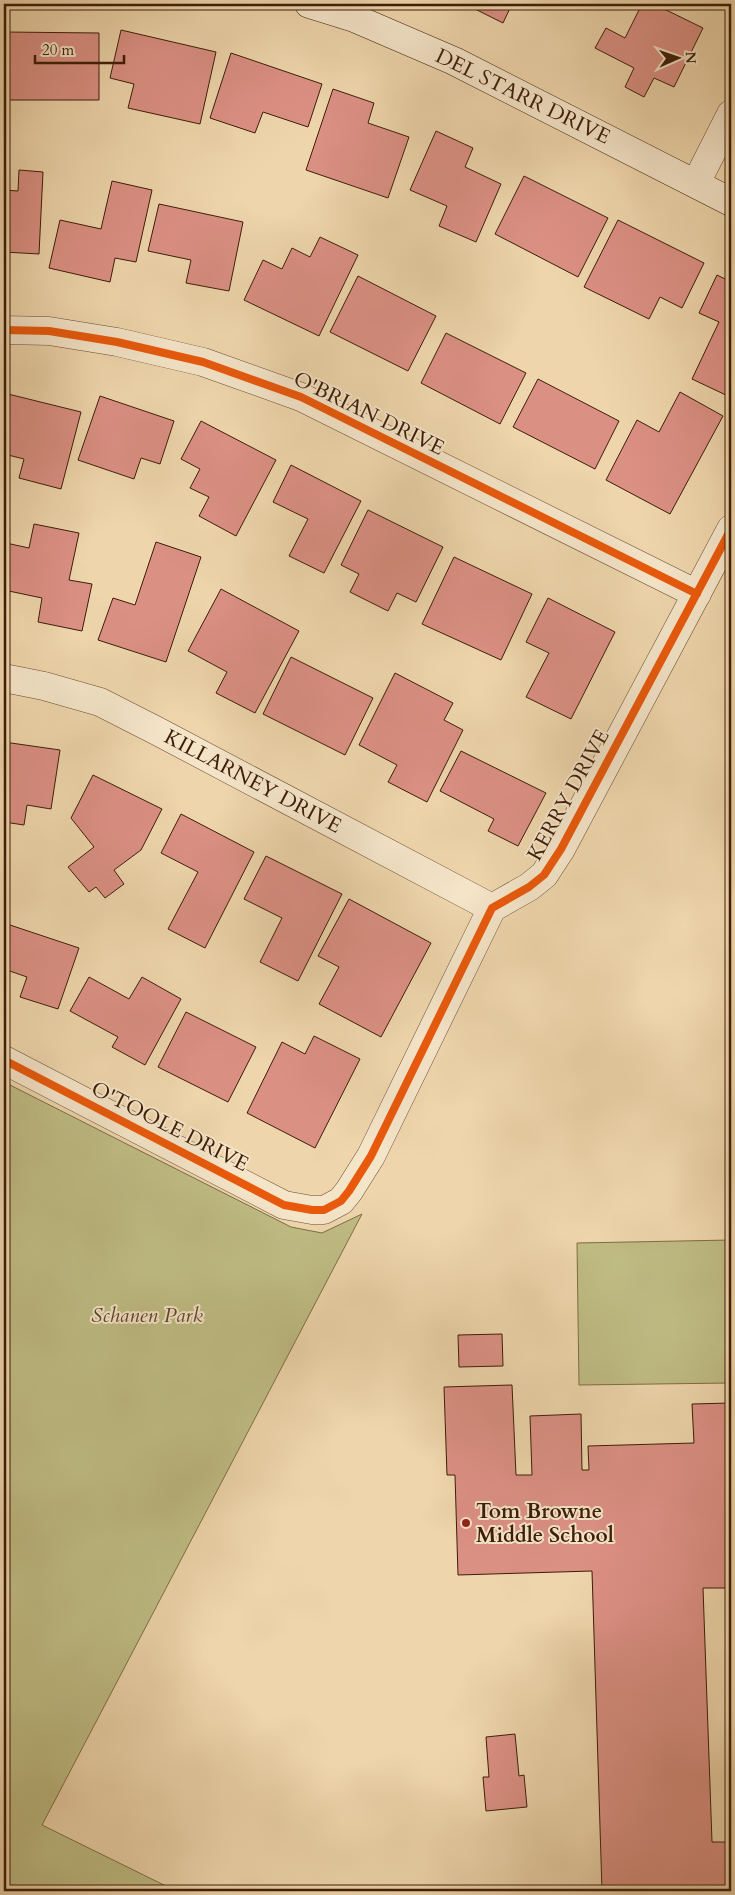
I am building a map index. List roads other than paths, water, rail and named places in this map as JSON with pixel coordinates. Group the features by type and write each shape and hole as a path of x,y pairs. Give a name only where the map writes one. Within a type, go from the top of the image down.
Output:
{"street":[{"name":"DEL STARR DRIVE","path":"309,4 358,11 731,202"},
{"path":"696,183 731,114"},
{"name":"O'BRIAN DRIVE","path":"4,330 48,331 117,342 203,362 301,397 697,594"},
{"name":"KERRY DRIVE","path":"492,908 529,887 544,875 561,849 731,529"},
{"name":"KILLARNEY DRIVE","path":"4,678 44,686 100,702 492,908"},
{"name":"O'TOOLE DRIVE","path":"4,1060 284,1205 324,1210 341,1201 371,1156 492,908"}],"place":[{"name":"Tom Browne Middle School","path":"466,1523"}],"park label":[{"name":"Schanen Park","path":"147,1315"}]}
